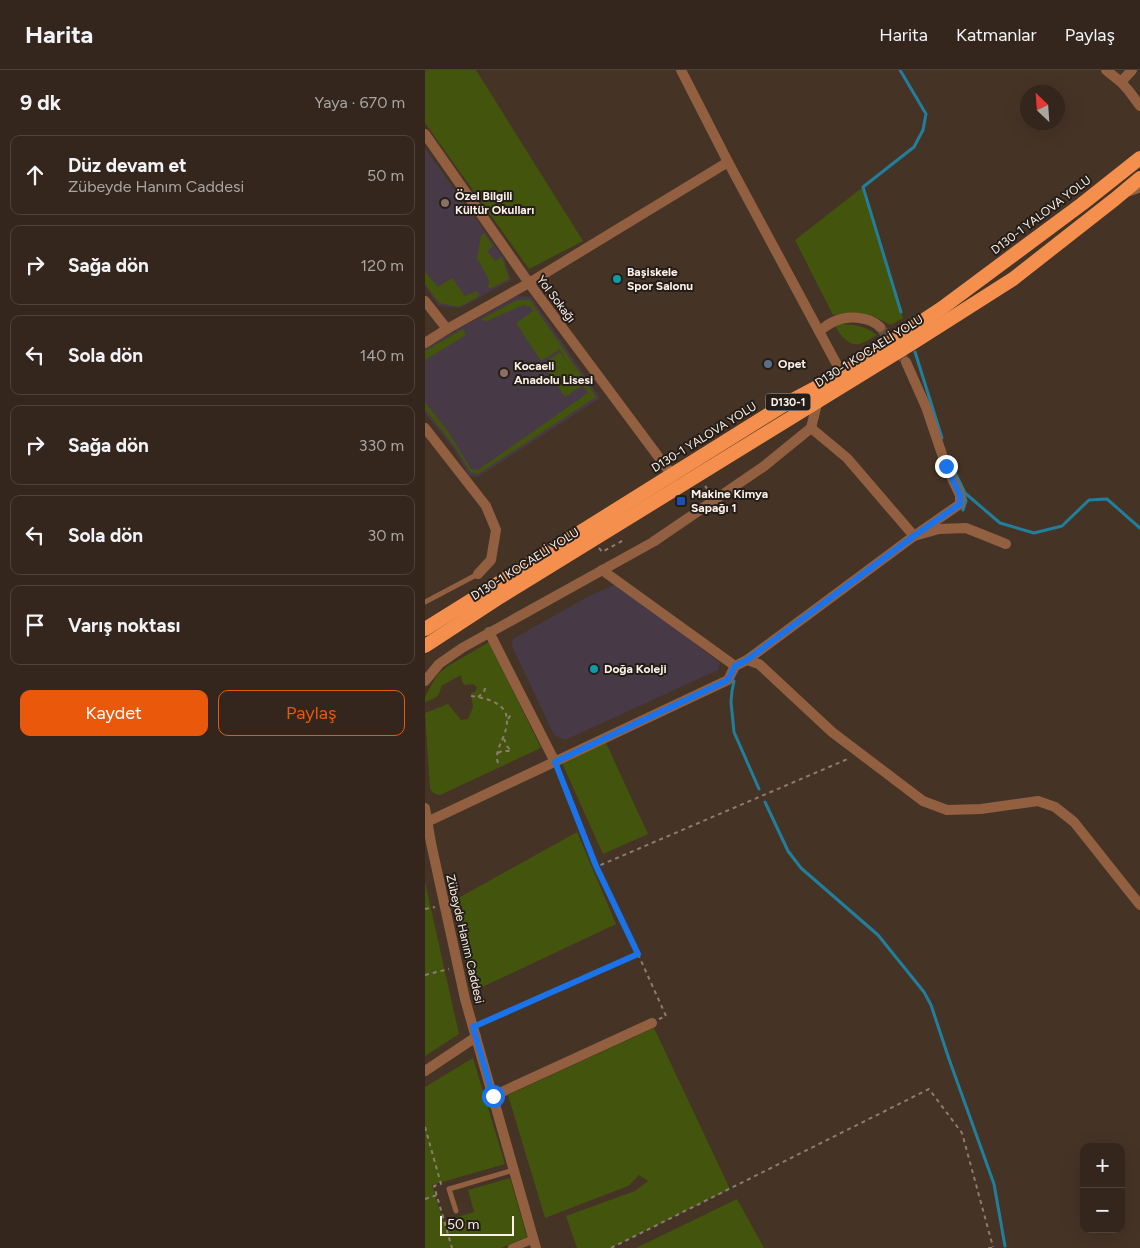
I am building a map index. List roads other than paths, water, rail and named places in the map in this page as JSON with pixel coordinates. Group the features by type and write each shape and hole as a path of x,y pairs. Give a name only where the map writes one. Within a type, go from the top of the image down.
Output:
{"highway":[{"name":"D130-1 YALOVA YOLU","path":"425,629 787,402 842,374 942,308 1082,204 1140,158"},
{"name":"D130-1 KOCAELİ YOLU","path":"425,646 500,597 1013,279 1140,178"}],"street":[{"path":"681,70 728,162 842,374"},
{"path":"1106,70 1129,90 1140,106"},
{"path":"1121,82 1132,70"},
{"name":"Yol Sokağı","path":"425,134 529,283 672,475"},
{"path":"425,343 529,283 728,162"},
{"path":"425,301 447,329"},
{"path":"819,331 835,321 855,318 877,324 880,327"},
{"path":"427,822 728,680 735,666 747,660 960,504 960,495 946,466 926,407 906,362"},
{"path":"425,681 439,664 461,648 661,536 763,467 811,428 818,400"},
{"path":"425,428 487,506 496,530 491,560 478,574"},
{"path":"811,428 847,458 914,536"},
{"path":"914,536 939,529 966,528 1006,544"},
{"path":"602,570 735,666"},
{"path":"489,632 555,762"},
{"path":"747,660 759,664 832,732 923,801 947,810 981,809 1038,800 1055,807 1074,822 1140,905"},
{"name":"Zübeyde Hanım Caddesi","path":"425,808 428,844 465,1000 535,1244"},
{"path":"493,1096 652,1023"},
{"path":"425,1071 474,1032"},
{"path":"512,1248 535,1244"}],"lane":[{"path":"1115,199 1140,190"},
{"path":"425,602 478,574"},
{"path":"456,1211 449,1189 514,1170"}],"waterway":[{"path":"900,70 926,114 923,130 914,147 863,187 901,312"},
{"path":"915,352 942,438"},
{"path":"949,460 965,493 1000,523 1034,533 1062,526 1089,500 1107,499 1140,528"},
{"path":"963,510 966,501 964,494"},
{"path":"734,681 731,702 734,732 759,789"},
{"path":"765,802 788,851 801,868 878,935 924,992 931,1005 994,1184 1005,1246"}],"tunnel":[{"path":"880,327 906,362"}],"place":[{"name":"Özel Bilgili Kültür Okulları","path":"445,203"},
{"name":"Başiskele Spor Salonu","path":"617,279"},
{"name":"Opet","path":"768,364"},
{"name":"Kocaeli Anadolu Lisesi","path":"504,373"},
{"name":"Makine Kimya Sapağı 1","path":"681,501"},
{"name":"Doğa Koleji","path":"594,669"}]}
